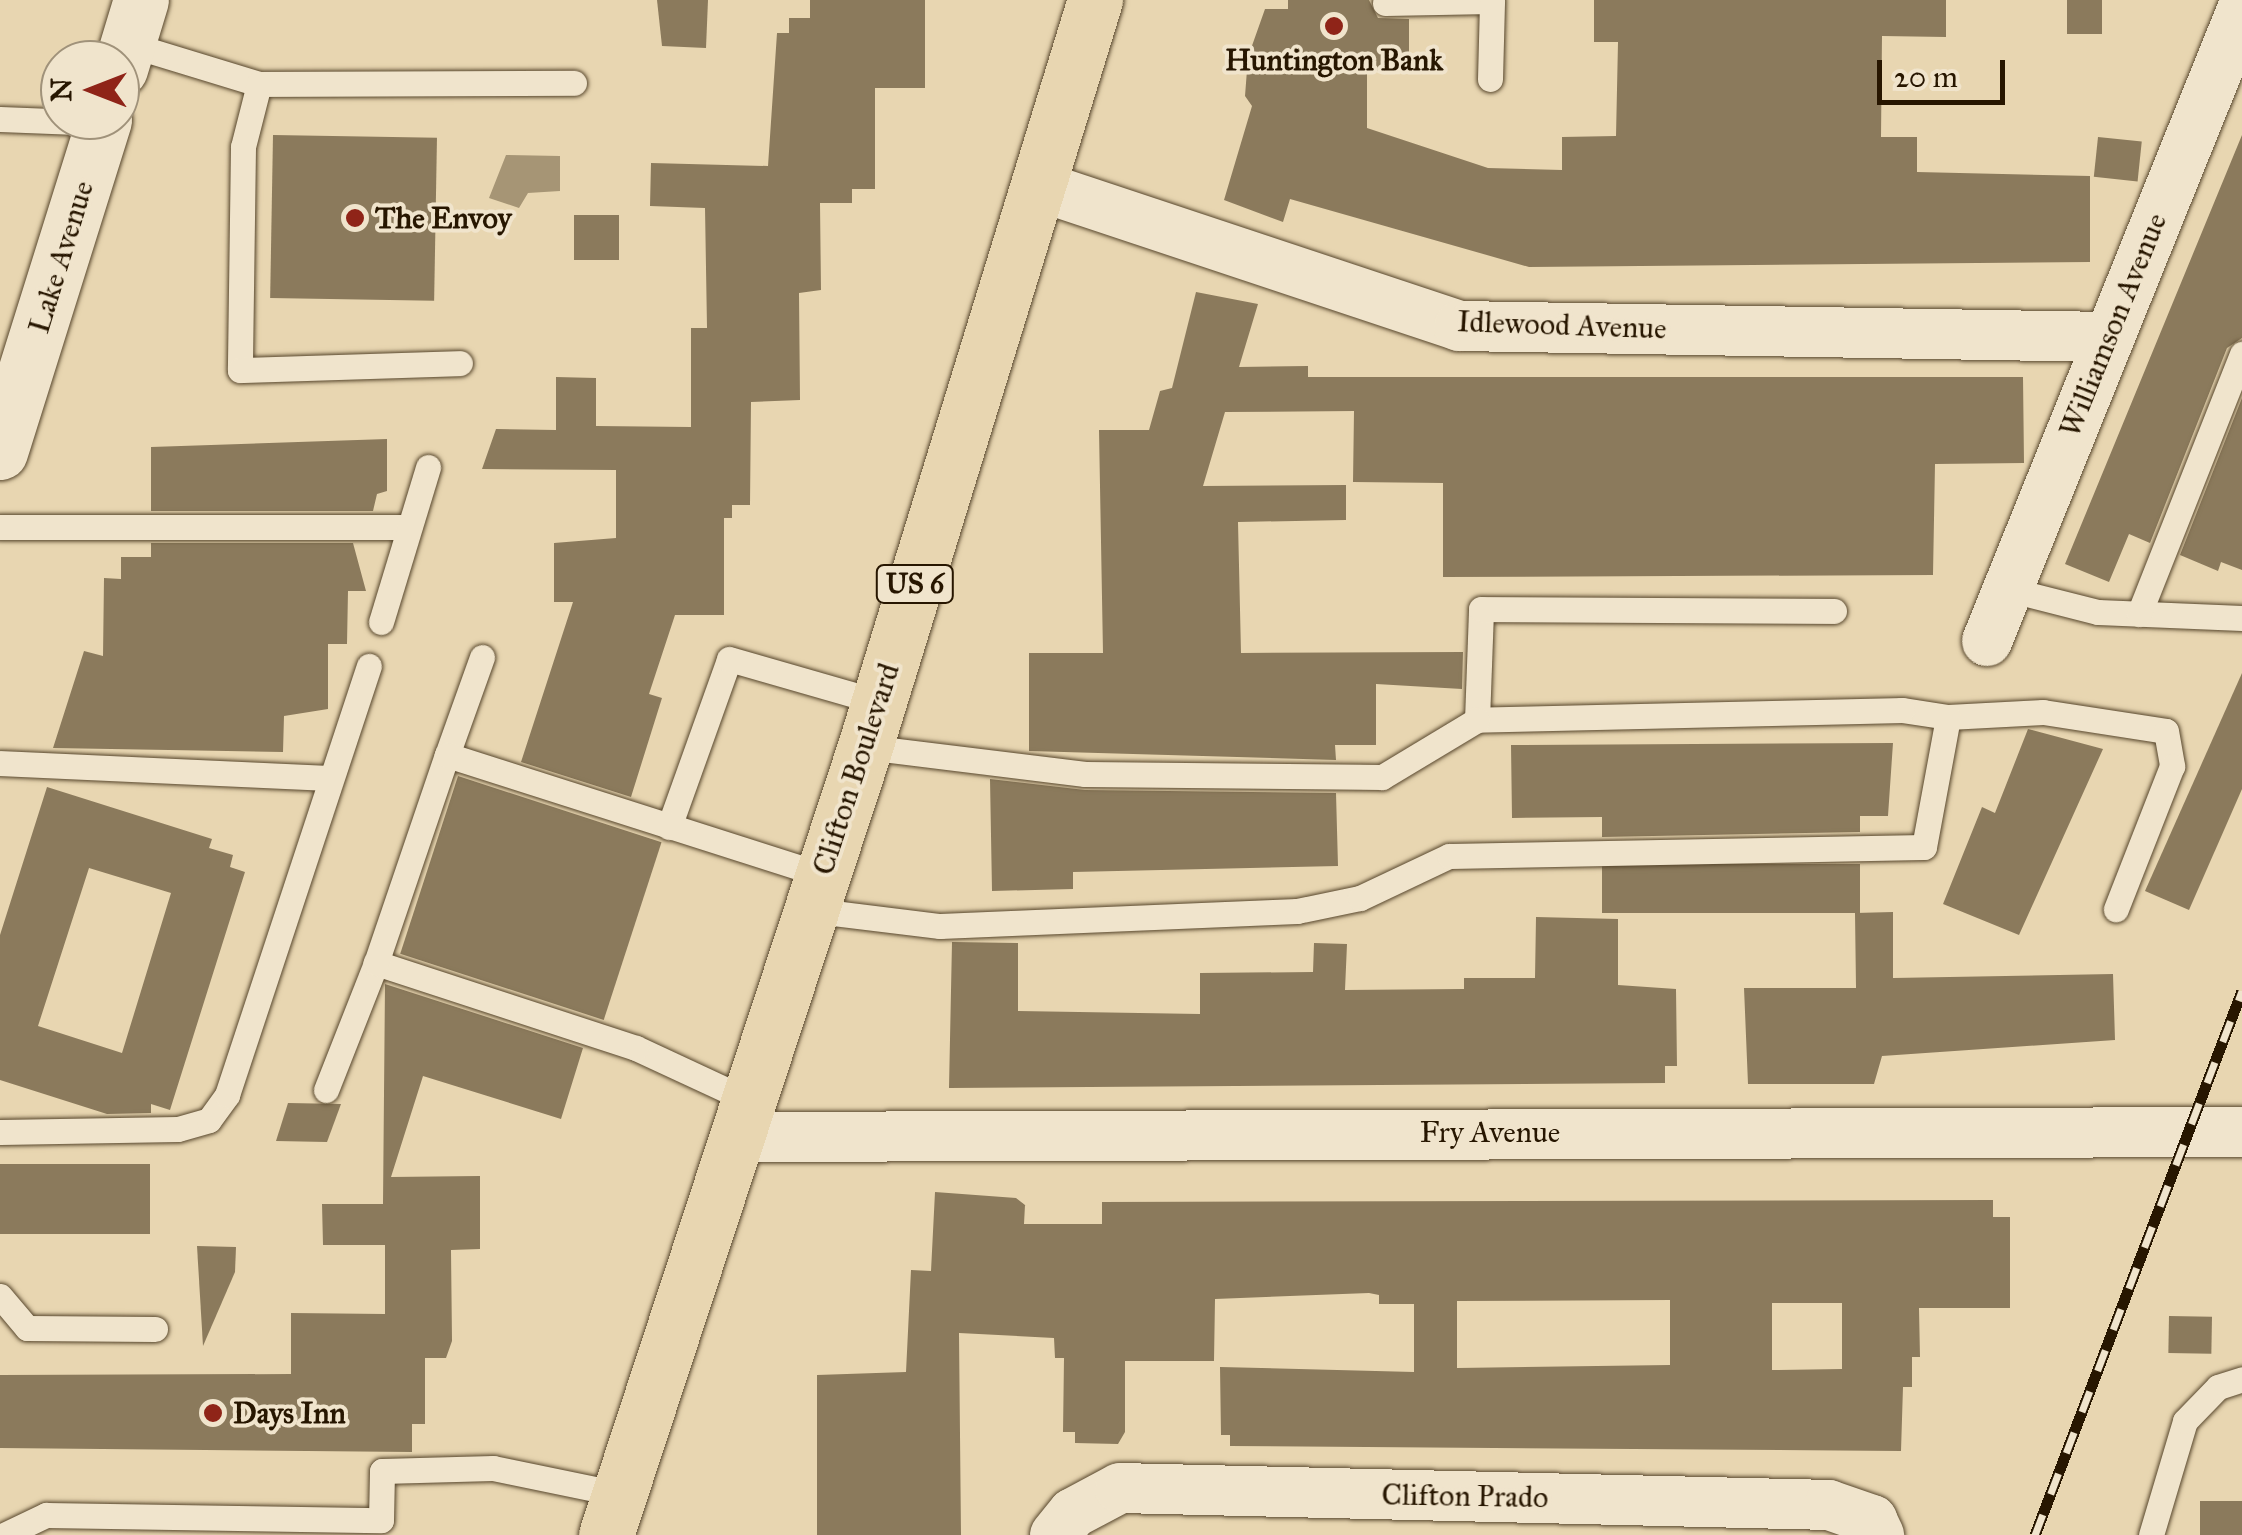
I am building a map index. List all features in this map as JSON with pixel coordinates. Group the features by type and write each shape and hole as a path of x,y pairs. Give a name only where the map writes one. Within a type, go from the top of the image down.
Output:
{"main road":[{"name":"Clifton Boulevard","path":"613,1515 872,725 1095,0"}],"street":[{"name":"Williamson Avenue","path":"1987,641 2242,10"},
{"name":"Lake Avenue","path":"0,452 98,140"},
{"name":"Idlewood Avenue","path":"1039,186 1460,326 2107,338"},
{"name":"Fry Avenue","path":"744,1119 2242,1132"},
{"name":"Clifton Prado","path":"1055,1535 1072,1513 1120,1488 1830,1505 1872,1520 1879,1535"}],"lane":[{"path":"1385,3 1492,0 1490,79"},
{"path":"130,38 260,84 574,83"},
{"path":"260,84 242,146 240,370 460,364"},
{"path":"0,119 40,120"},
{"path":"2139,614 2242,354"},
{"path":"381,622 428,467"},
{"path":"0,527 408,527"},
{"path":"2008,589 2098,612 2242,618"},
{"path":"1477,720 1481,609 1834,612"},
{"path":"326,1090 376,963 482,658"},
{"path":"669,827 729,659 872,725 1085,774 1382,777 1477,720 1902,710 1948,717 2043,712 2166,731 2172,766 2116,909"},
{"path":"0,1132 178,1129 210,1120 227,1096 328,778 369,666"},
{"path":"446,755 669,827 816,893 940,926 1297,911 1360,898 1449,856 1924,847 1948,717"},
{"path":"0,764 328,778"},
{"path":"376,963 636,1048 744,1119"},
{"path":"0,1296 26,1328 154,1329"},
{"path":"2151,1535 2186,1421 2218,1388 2242,1379"},
{"path":"4,1535 46,1516 381,1520 382,1471 493,1468 613,1515"}],"shaded area":[{"path":"506,155 560,156 560,191 528,193 519,208 489,198"}],"building":[{"path":"657,0 708,0 706,48 662,46"},
{"path":"810,0 925,0 925,88 875,88 875,189 852,189 852,203 820,203 821,290 799,293 800,400 751,402 750,505 732,505 732,518 724,518 724,615 675,615 649,694 662,698 631,797 521,762 573,602 554,602 554,543 616,538 616,470 482,469 496,429 556,430 556,377 596,378 596,426 691,427 691,328 707,328 705,208 650,206 651,163 768,166 777,33 789,33 789,18 810,18"},
{"path":"1288,0 1369,0 1378,18 1409,19 1409,71 1367,71 1367,128 1488,168 1562,170 1562,137 1616,136 1618,42 1594,42 1594,0 1946,0 1946,37 1882,36 1881,137 1917,137 1917,172 2090,176 2090,262 1529,267 1290,199 1283,222 1224,200 1252,106 1245,96 1248,57 1265,9 1288,9"},
{"path":"2067,0 2102,0 2102,34 2067,34"},
{"name":"The Envoy","path":"273,135 437,138 434,301 270,298"},
{"path":"2242,135 2242,338 2227,348 2150,543 2129,534 2109,582 2065,564"},
{"path":"2098,137 2142,142 2138,181 2094,177"},
{"path":"574,215 619,215 619,260 574,260"},
{"path":"1196,292 1258,304 1239,367 1308,366 1308,377 2023,377 2024,463 1935,464 1933,575 1443,577 1443,483 1353,482 1354,411 1225,412 1203,486 1346,485 1346,520 1238,522 1241,653 1463,652 1462,689 1376,684 1376,745 1335,745 1336,760 1029,751 1029,653 1103,653 1099,430 1149,430 1160,391 1172,388"},
{"path":"2242,398 2242,570 2221,562 2218,571 2180,555"},
{"path":"387,439 387,491 377,494 373,511 151,511 151,447"},
{"path":"151,543 353,543 366,591 348,591 347,644 328,644 328,709 284,716 283,752 53,748 84,651 103,656 104,578 121,579 121,557 151,557"},
{"path":"2242,673 2242,789 2189,910 2145,891"},
{"path":"2028,729 2103,749 2019,935 1943,904 1982,807 1995,813"},
{"path":"1893,743 1888,816 1860,816 1860,832 1602,837 1602,817 1512,818 1511,745"},
{"path":"458,776 662,842 604,1020 400,954"},
{"path":"990,779 1085,790 1336,793 1338,866 1073,872 1073,889 992,891"},
{"path":"47,787 212,839 209,848 233,855 230,867 245,872 170,1110 151,1104 151,1113 107,1114 0,1080 0,935","holes":["89,868 171,893 122,1053 38,1026"]},
{"path":"1602,864 1860,864 1860,913 1602,913"},
{"path":"1893,912 1893,978 2113,974 2115,1040 1882,1056 1874,1084 1748,1084 1744,988 1856,988 1855,913"},
{"path":"1536,917 1618,919 1618,985 1676,989 1677,1066 1665,1066 1665,1083 949,1088 952,942 1018,943 1018,1011 1200,1014 1200,973 1313,972 1314,943 1347,944 1345,990 1464,989 1464,978 1535,978"},
{"path":"385,984 583,1048 561,1119 423,1076 391,1177 480,1176 480,1249 451,1250 452,1341 446,1358 425,1358 425,1424 412,1424 412,1452 0,1448 0,1375 291,1374 291,1313 385,1314 385,1245 323,1245 322,1204 383,1204"},
{"path":"288,1103 341,1104 327,1142 276,1141"},
{"path":"0,1164 150,1164 150,1234 0,1234"},
{"path":"935,1192 1016,1198 1025,1205 1024,1224 1102,1224 1102,1202 1993,1200 1993,1217 2010,1217 2010,1308 1919,1308 1920,1357 1912,1357 1912,1387 1903,1387 1901,1451 1230,1446 1230,1435 1221,1435 1220,1367 1414,1372 1414,1304 1379,1304 1379,1295 1369,1293 1215,1299 1214,1361 1125,1361 1125,1432 1118,1444 1075,1443 1075,1432 1063,1432 1064,1358 1055,1358 1054,1338 959,1333 961,1535 817,1535 817,1375 906,1372 911,1270 931,1271","holes":["1670,1300 1670,1365 1457,1368 1457,1301","1772,1303 1842,1303 1842,1369 1772,1370"]},
{"path":"197,1246 236,1247 235,1272 203,1346"},
{"path":"2169,1316 2212,1317 2211,1354 2168,1353"},
{"path":"2200,1501 2242,1501 2242,1535 2200,1535"}],"railway":[{"path":"2035,1535 2242,991"}],"place":[{"name":"Huntington Bank","path":"1334,26"},
{"name":"The Envoy","path":"355,218"},
{"name":"Days Inn","path":"213,1413"}]}
